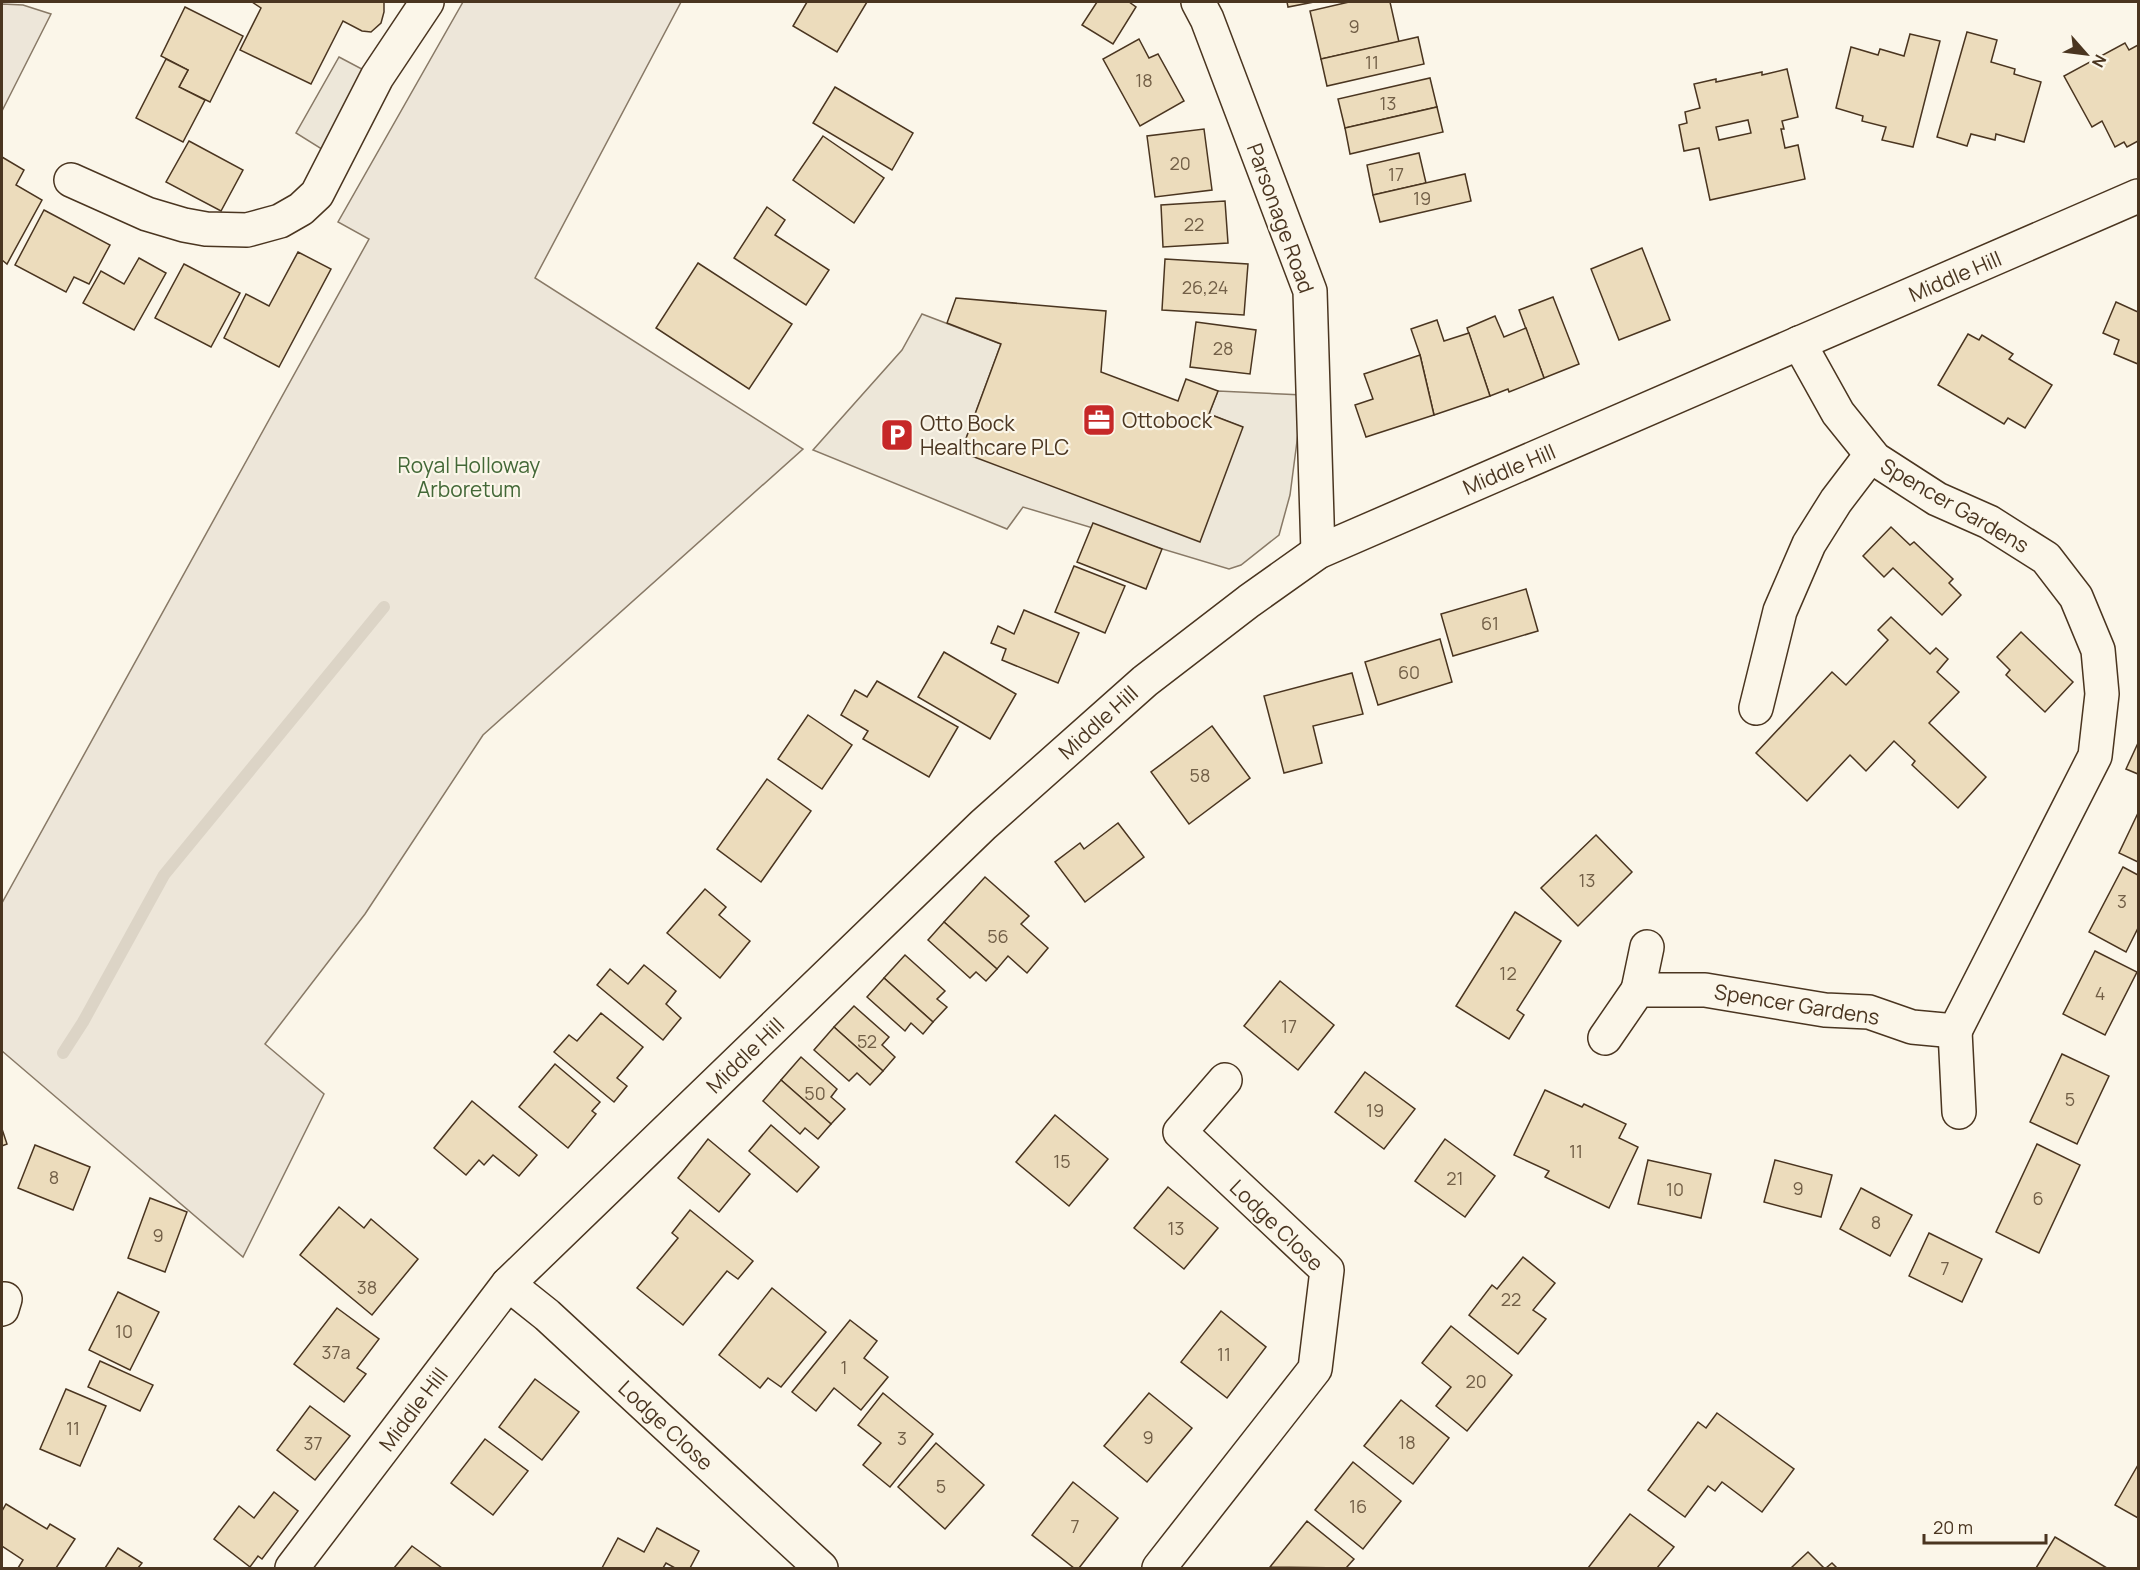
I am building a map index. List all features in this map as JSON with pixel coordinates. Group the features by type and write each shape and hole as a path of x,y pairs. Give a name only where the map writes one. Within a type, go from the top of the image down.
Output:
{"street":[{"path":"71,180 147,214 184,225 206,229 247,230 280,221 301,209 317,194 376,77 427,2"},
{"name":"Parsonage Road","path":"1198,2 1211,30 1310,291 1318,552"},
{"name":"Middle Hill","path":"292,1569 508,1284 983,825 1145,681 1318,552 2139,196"},
{"name":"Spencer Gardens","path":"1799,343 1838,413 1871,455 1936,499 1989,522 2046,558 2076,597 2097,650 2102,694 2095,756 1955,1031 1959,1112"},
{"path":"1756,708 1780,611 1809,544 1836,501 1871,455"},
{"path":"1605,1038 1638,990 1647,948"},
{"name":"Spencer Gardens","path":"1638,990 1705,990 1825,1010 1869,1012 1912,1027 1955,1031"},
{"name":"Lodge Close","path":"1159,1569 1315,1369 1327,1270 1180,1132 1225,1080"},
{"name":"Lodge Close","path":"508,1284 547,1315 821,1569"}],"green space":[{"name":"Royal Holloway Arboretum","path":"463,2 681,2 535,278 803,449 483,735 365,914 265,1044 324,1094 243,1257 2,1051 2,903 369,239 338,222"},
{"path":"2,4 23,5 51,14 2,111"}],"shaded area":[{"path":"339,57 377,77 336,158 296,133"},
{"name":"Otto Bock Healthcare PLC","path":"922,314 1001,344 961,452 1242,427 1209,414 1218,391 1303,395 1290,495 1279,535 1241,565 1229,569 1023,507 1007,529 813,450 902,350"}],"building":[{"path":"252,2 384,2 384,12 381,23 371,32 362,31 343,21 311,84 240,50 261,8"},
{"path":"807,2 867,2 837,52 793,26"},
{"path":"1097,2 1129,2 1136,7 1113,44 1082,25"},
{"path":"1287,2 1314,2 1288,7"},
{"path":"1349,2 1390,2 1399,42 1321,59 1310,11"},
{"path":"185,7 243,36 210,102 179,87 188,70 161,56"},
{"path":"1967,32 1997,40 1991,62 2015,69 2014,74 2041,82 2024,142 1996,134 1995,140 1971,134 1967,146 1937,137"},
{"path":"1910,34 1940,41 1913,147 1882,140 1886,127 1862,121 1863,116 1836,108 1851,47 1878,55 1880,49 1904,56"},
{"path":"1418,37 1424,64 1327,86 1321,59"},
{"path":"1139,39 1149,58 1158,54 1184,101 1140,126 1103,59"},
{"path":"2125,43 2129,50 2138,45 2138,141 2127,147 2124,142 2115,147 2102,121 2092,127 2064,76"},
{"path":"166,59 188,70 179,87 205,100 183,142 136,118"},
{"path":"1787,69 1798,117 1782,121 1784,129 1781,129 1785,148 1798,145 1805,179 1710,200 1699,148 1684,151 1679,125 1687,123 1685,112 1700,108 1694,84 1716,79 1716,82 1762,72 1762,75","holes":["1748,120 1751,133 1719,140 1716,127"]},
{"path":"1430,78 1437,107 1345,128 1338,99"},
{"path":"835,87 913,133 892,170 813,123"},
{"path":"1437,107 1443,132 1350,154 1345,128"},
{"path":"1204,129 1212,190 1155,197 1147,136"},
{"path":"823,136 884,178 854,223 793,180"},
{"path":"189,141 243,170 221,211 166,182"},
{"path":"1419,153 1426,183 1373,195 1367,165"},
{"path":"2,157 24,170 16,185 42,200 7,264 2,260"},
{"path":"1465,174 1471,201 1380,222 1373,195"},
{"path":"1225,201 1228,243 1163,247 1161,205"},
{"path":"767,207 785,220 775,235 829,270 806,305 734,258"},
{"path":"44,210 110,245 89,284 74,277 66,292 15,265"},
{"path":"1642,248 1670,320 1619,340 1591,269"},
{"path":"298,252 331,269 279,367 224,338 246,294 269,306"},
{"path":"139,258 166,273 134,330 83,303 101,271 124,284"},
{"path":"1165,259 1248,264 1244,315 1162,310"},
{"path":"698,263 792,324 749,389 656,328"},
{"path":"184,264 240,293 211,347 155,318"},
{"path":"1553,297 1579,364 1544,378 1519,310"},
{"name":"Ottobock","path":"956,298 1106,311 1101,372 1178,401 1186,379 1218,391 1209,414 1243,427 1200,542 961,452 1001,344 947,323"},
{"path":"2116,302 2138,312 2138,364 2114,354 2119,340 2103,333"},
{"path":"1495,316 1504,337 1526,328 1544,378 1509,392 1508,389 1490,396 1467,328"},
{"path":"1437,320 1444,341 1469,333 1490,396 1434,415 1420,355 1411,329"},
{"path":"1196,322 1256,330 1250,374 1190,367"},
{"path":"1968,334 1979,340 1982,335 2013,354 2009,359 2052,385 2025,428 2008,418 2004,424 1938,385"},
{"path":"1420,355 1434,415 1366,437 1355,405 1373,399 1364,374"},
{"path":"1093,523 1162,549 1146,589 1077,562"},
{"path":"1891,527 1910,545 1914,542 1953,579 1949,583 1961,595 1942,615 1893,568 1884,577 1863,556"},
{"path":"1074,566 1125,586 1105,633 1055,612"},
{"path":"1526,589 1538,631 1453,656 1441,614"},
{"path":"1024,610 1079,633 1058,683 1002,660 1006,649 991,643 998,626 1014,634"},
{"path":"1891,617 1930,654 1936,648 1948,659 1937,672 1959,692 1929,723 1986,777 1958,808 1912,765 1915,761 1894,741 1866,771 1850,755 1807,801 1756,753 1832,672 1846,685 1888,640 1878,630"},
{"path":"2021,632 2073,682 2045,712 2006,675 2010,670 1997,657"},
{"path":"1440,639 1452,682 1378,705 1365,662"},
{"path":"944,652 1016,694 990,739 918,697"},
{"path":"1352,673 1363,714 1313,726 1322,763 1284,773 1264,696"},
{"path":"877,681 958,727 929,777 863,739 868,731 841,715 855,690 867,697"},
{"path":"808,715 852,745 822,789 778,759"},
{"path":"1212,726 1250,778 1189,824 1151,772"},
{"path":"2138,743 2138,774 2126,769"},
{"path":"767,779 811,811 761,882 717,849"},
{"path":"2138,813 2138,862 2119,853"},
{"path":"1118,823 1144,857 1085,902 1055,862 1080,843 1084,849"},
{"path":"1596,835 1632,872 1578,926 1541,888"},
{"path":"2123,867 2138,875 2138,928 2126,952 2089,932"},
{"path":"985,877 1029,916 1021,924 1048,948 1027,973 1008,956 997,969 944,922"},
{"path":"705,889 726,907 719,915 750,941 720,978 667,933"},
{"path":"1515,912 1561,941 1517,1010 1524,1015 1509,1039 1456,1006"},
{"path":"944,922 997,969 986,981 976,972 970,978 928,940"},
{"path":"2095,951 2137,972 2105,1035 2063,1014"},
{"path":"905,955 945,991 937,999 947,1007 933,1022 884,978"},
{"path":"644,965 676,991 666,1004 681,1018 663,1040 597,985 610,969 628,984"},
{"path":"884,978 933,1022 923,1034 911,1023 905,1031 867,997"},
{"path":"1280,981 1334,1025 1298,1070 1244,1026"},
{"path":"854,1006 889,1037 882,1045 895,1057 883,1071 834,1027"},
{"path":"601,1013 643,1047 617,1078 627,1086 614,1102 554,1052 569,1035 577,1041"},
{"path":"834,1027 883,1071 870,1085 857,1073 849,1081 814,1050"},
{"path":"2062,1054 2109,1076 2077,1144 2030,1122"},
{"path":"801,1057 837,1089 831,1097 845,1109 831,1124 781,1080"},
{"path":"555,1064 600,1102 592,1111 596,1114 568,1148 519,1107"},
{"path":"1365,1072 1415,1109 1384,1149 1335,1112"},
{"path":"781,1080 831,1124 818,1139 805,1128 800,1134 763,1101"},
{"path":"1545,1090 1582,1107 1584,1104 1626,1124 1619,1138 1638,1147 1609,1208 1545,1177 1549,1171 1514,1155"},
{"path":"472,1101 537,1155 519,1176 493,1155 484,1165 479,1160 466,1175 434,1148"},
{"path":"1055,1115 1108,1159 1069,1206 1016,1162"},
{"path":"771,1125 819,1167 797,1192 749,1151"},
{"path":"2,1129 7,1144 2,1146"},
{"path":"708,1139 750,1174 719,1212 678,1178"},
{"path":"1445,1139 1495,1176 1465,1217 1415,1181"},
{"path":"2037,1144 2080,1165 2039,1253 1996,1232"},
{"path":"35,1145 90,1167 73,1210 18,1188"},
{"path":"1648,1160 1711,1174 1701,1218 1638,1204"},
{"path":"1775,1160 1832,1175 1821,1217 1764,1202"},
{"path":"1168,1187 1218,1228 1184,1269 1134,1228"},
{"path":"1861,1188 1912,1215 1890,1256 1840,1229"},
{"path":"150,1198 187,1212 165,1272 128,1258"},
{"path":"339,1207 364,1228 371,1219 418,1259 372,1315 300,1255"},
{"path":"690,1210 753,1261 738,1279 727,1271 683,1325 637,1288 678,1238 672,1233"},
{"path":"1929,1233 1982,1259 1962,1302 1909,1276"},
{"path":"1523,1257 1555,1283 1533,1310 1546,1319 1518,1354 1469,1315 1492,1285 1497,1289"},
{"path":"772,1288 826,1332 781,1387 768,1378 760,1388 719,1355"},
{"path":"118,1292 159,1312 130,1370 89,1350"},
{"path":"337,1308 379,1339 357,1368 366,1374 344,1402 294,1364"},
{"path":"1221,1311 1266,1347 1227,1398 1181,1362"},
{"path":"850,1320 877,1341 864,1358 888,1377 861,1410 834,1388 816,1411 792,1392"},
{"path":"1451,1326 1512,1375 1467,1431 1436,1406 1451,1387 1422,1363"},
{"path":"100,1361 153,1385 140,1411 88,1387"},
{"path":"535,1379 579,1412 542,1460 499,1427"},
{"path":"66,1389 106,1406 80,1466 40,1449"},
{"path":"883,1393 933,1434 890,1487 863,1465 881,1443 858,1425"},
{"path":"1149,1393 1192,1428 1147,1482 1104,1446"},
{"path":"1401,1400 1449,1438 1413,1484 1364,1446"},
{"path":"310,1406 350,1436 315,1480 277,1450"},
{"path":"1717,1413 1794,1469 1762,1512 1722,1482 1715,1491 1708,1486 1685,1517 1648,1490 1698,1422 1706,1428"},
{"path":"485,1439 528,1471 493,1515 451,1483"},
{"path":"936,1443 984,1485 945,1529 898,1487"},
{"path":"1353,1462 1401,1501 1363,1549 1315,1510"},
{"path":"2138,1465 2138,1518 2115,1505"},
{"path":"1073,1482 1118,1518 1079,1568 1074,1568 1032,1535"},
{"path":"274,1492 298,1511 262,1559 258,1556 250,1567 214,1539 239,1506 254,1518"},
{"path":"6,1504 47,1529 50,1524 75,1539 56,1568 18,1568 23,1560 2,1546 2,1511"},
{"path":"1630,1514 1674,1547 1657,1568 1588,1568"},
{"path":"1307,1521 1354,1559 1346,1568 1270,1567"},
{"path":"657,1528 699,1551 690,1568 675,1568 666,1563 663,1568 602,1568 618,1538 644,1552"},
{"path":"2055,1537 2107,1568 2036,1568"},
{"path":"412,1546 442,1568 394,1568"},
{"path":"118,1548 142,1563 138,1568 105,1568"},
{"path":"1808,1552 1824,1568 1791,1568"},
{"path":"1832,1563 1837,1568 1826,1568"}],"waterway":[{"path":"63,1053 83,1022 164,875 384,607"}],"place":[{"name":"Ottobock","path":"1099,420"},
{"name":"Otto Bock Healthcare PLC","path":"897,435"}]}
